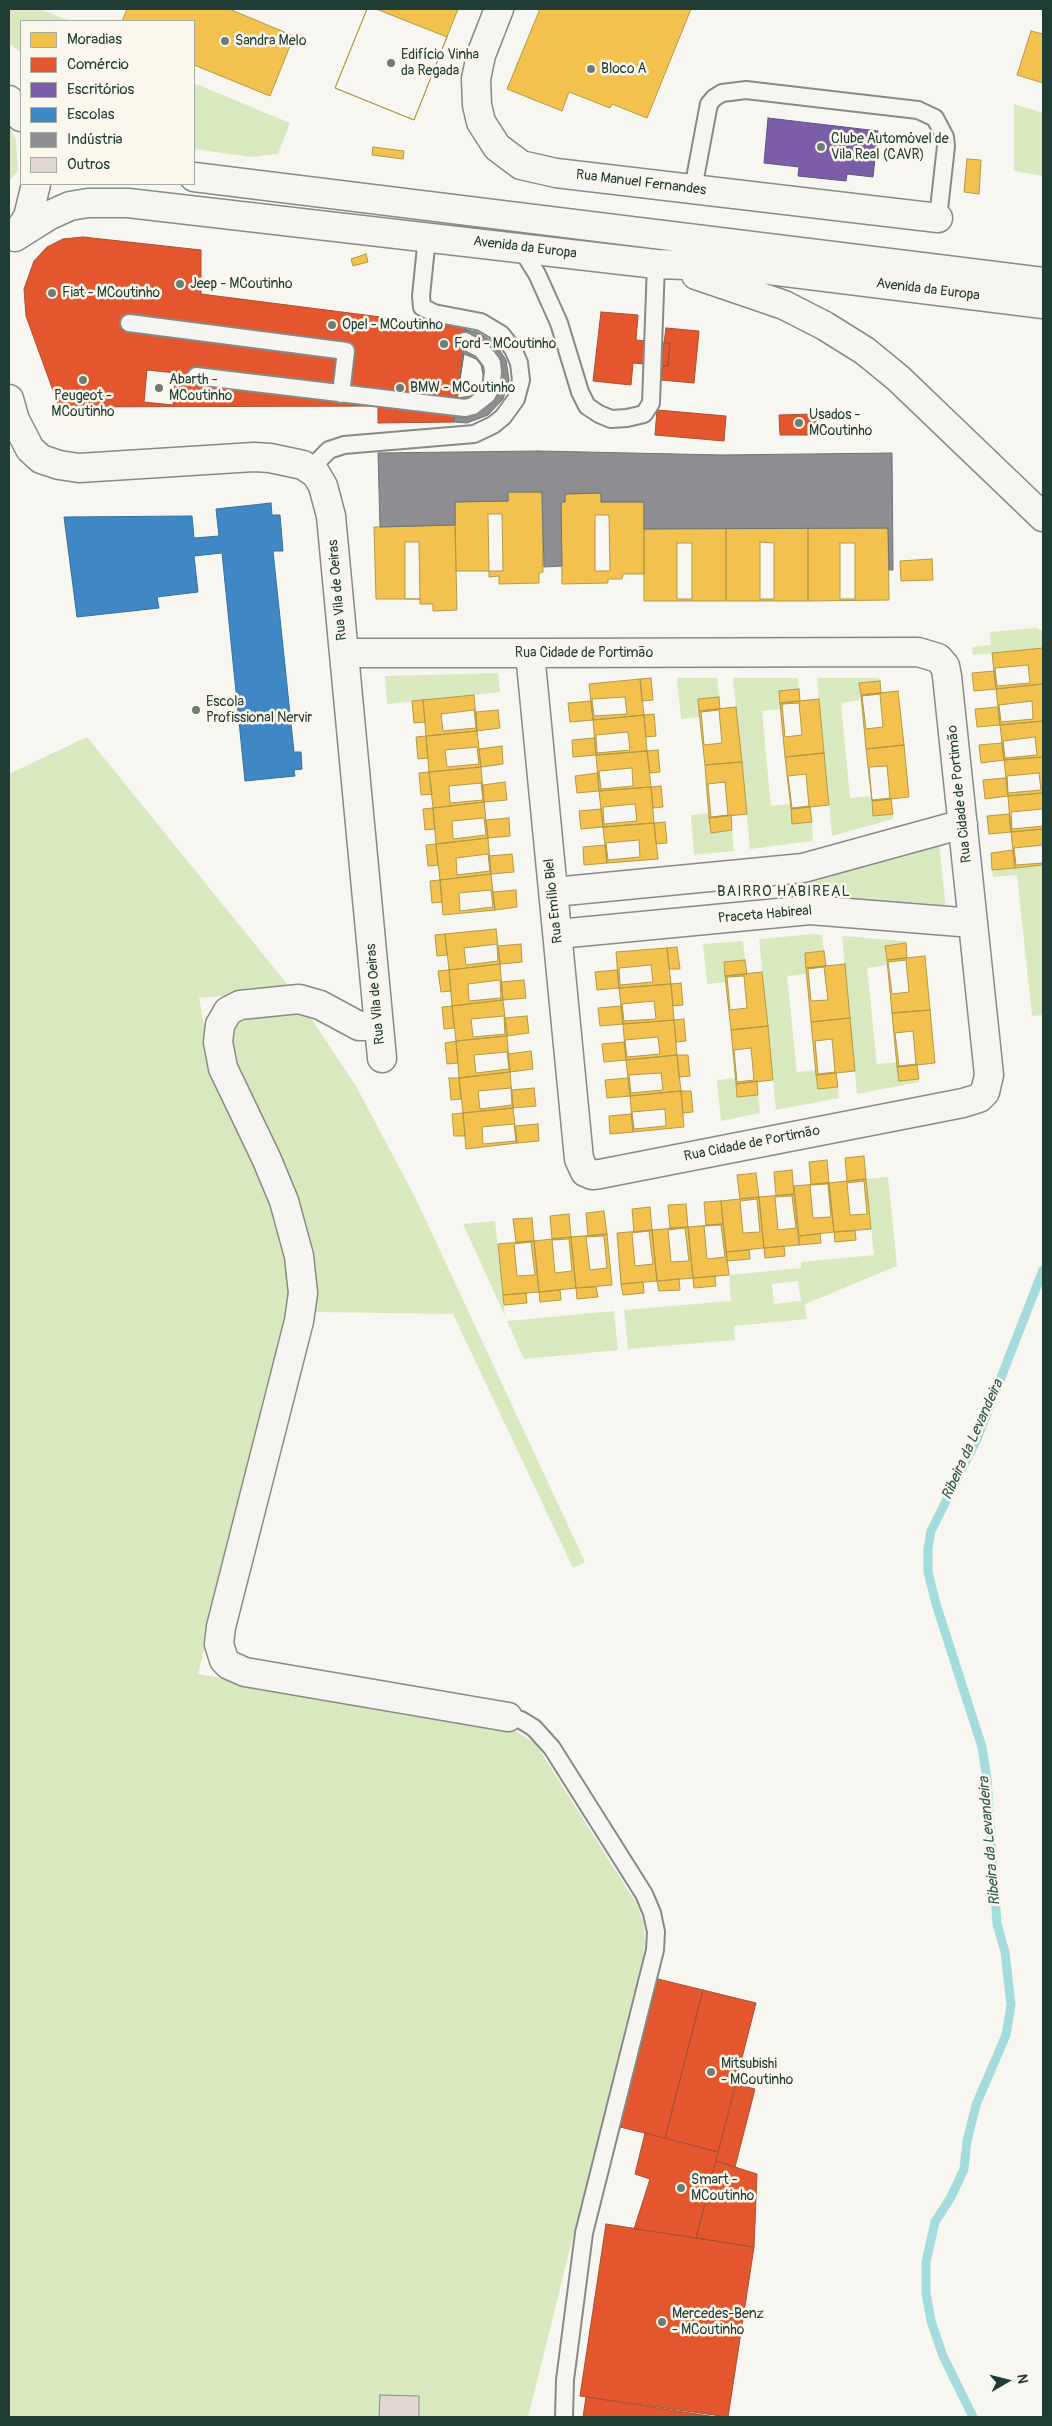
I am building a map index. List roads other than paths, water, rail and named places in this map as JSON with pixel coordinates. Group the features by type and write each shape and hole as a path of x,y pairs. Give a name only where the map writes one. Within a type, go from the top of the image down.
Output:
{"street":[{"name":"Rua Manuel Fernandes","path":"499,9 481,54 475,92 481,122 497,147 521,165 535,169 938,218"},
{"path":"9,100 20,109"},
{"path":"9,100 20,116"},
{"name":"Avenida da Europa","path":"195,177 1043,282"},
{"path":"12,240 28,217 36,185"},
{"name":"Avenida da Europa","path":"12,240 60,210 78,204 100,202 166,206 656,264 745,267 1043,304"},
{"path":"656,264 716,281 769,300 803,314 846,338 898,378 1043,517"},
{"path":"9,400 15,420 30,449 41,459 60,465 78,468 254,457 289,461 309,470"},
{"name":"Rua Vila de Oeiras","path":"309,470 316,474 328,500 382,1058"},
{"name":"Rua Emílio Biel","path":"530,652 578,1150"},
{"name":"Rua Cidade de Portimão","path":"344,653 918,652 931,654 941,660 946,672 963,824 989,1075 987,1088 979,1098 597,1175 586,1174 583,1170 578,1150"},
{"path":"554,892 802,868 963,824"},
{"name":"Praceta Habireal","path":"558,934 810,910 973,923"},
{"path":"379,1026 359,1026 320,1005 299,999 240,1005 228,1011 220,1025 218,1042 223,1068 282,1196 296,1242 303,1293 299,1320 221,1627 219,1644 224,1660 229,1665 254,1674 508,1717"}],"lane":[{"path":"693,189 709,104 722,93 746,90 918,110 935,118 945,136 946,146 938,218"},
{"path":"309,470 330,450 344,445 474,434 493,425 503,417 516,399 521,380 519,364 513,349 501,334 481,322 434,313 422,306 421,296 428,237"},
{"path":"520,247 537,274 559,323 587,406 611,419 628,418 644,414 651,403 656,264"},
{"path":"128,323 346,351 341,394"},
{"path":"196,376 457,408 474,406 487,396 491,388 494,372 492,364 482,350 465,341"},
{"path":"508,1717 521,1720 534,1728 552,1748 644,1894 652,1913 656,1932 654,1950 581,2251 565,2380 564,2417"}],"waterway":[{"name":"Ribeira da Levandeira","path":"973,2417 943,2356 931,2321 926,2293 926,2262 935,2222 951,2197 964,2169 967,2141 976,2105 1006,2035 1011,2005 1005,1952 997,1924 987,1779 982,1747 936,1604 928,1572 928,1548 931,1531 977,1439 1043,1270"}],"place":[{"name":"Sandra Melo","path":"225,41"},
{"name":"Edifício Vinha da Regada","path":"391,63"},
{"name":"Bloco A","path":"591,69"},
{"name":"Clube Automóvel de Vila Real (CAVR)","path":"821,147"},
{"name":"Jeep - MCoutinho","path":"180,284"},
{"name":"Fiat - MCoutinho","path":"52,293"},
{"name":"Opel - MCoutinho","path":"332,325"},
{"name":"Ford - MCoutinho","path":"444,344"},
{"name":"Peugeot - MCoutinho","path":"83,380"},
{"name":"Abarth - MCoutinho","path":"159,388"},
{"name":"BMW - MCoutinho","path":"400,388"},
{"name":"Usados - MCoutinho","path":"799,423"},
{"name":"Escola Profissional Nervir","path":"196,710"},
{"name":"Mitsubishi - MCoutinho","path":"711,2072"},
{"name":"Smart - MCoutinho","path":"681,2188"},
{"name":"Mercedes-Benz - MCoutinho","path":"662,2322"}],"district":[{"name":"BAIRRO HABIREAL","path":"784,892"}]}
